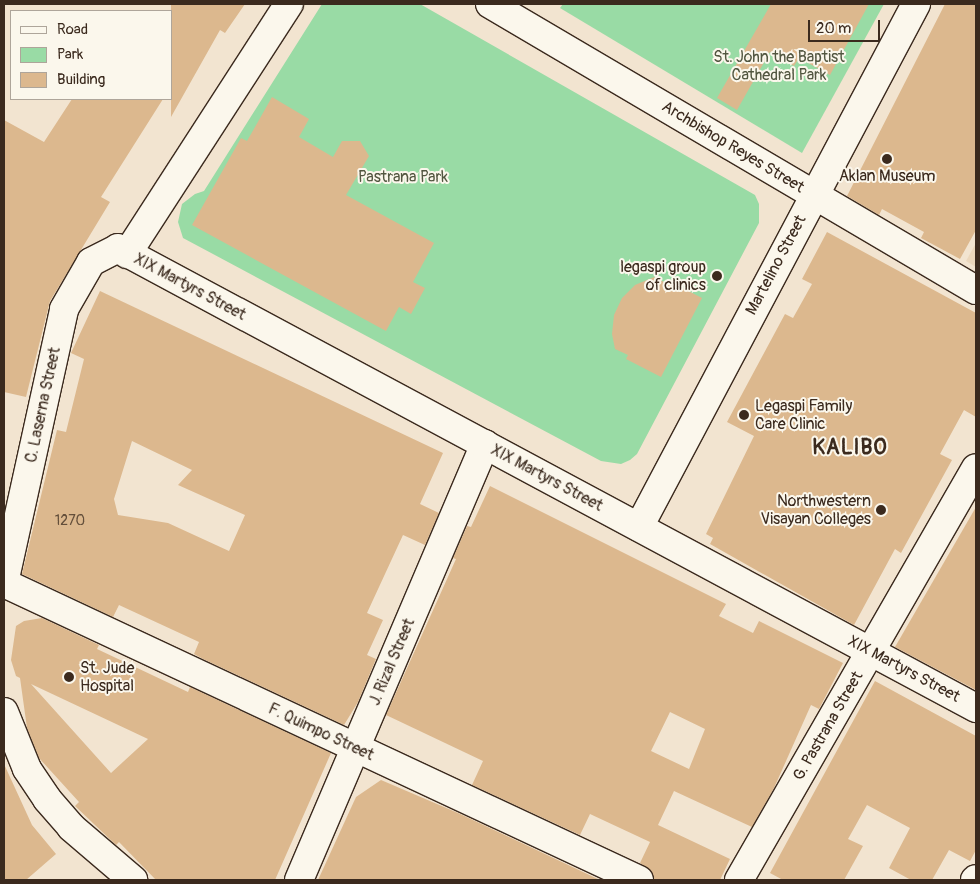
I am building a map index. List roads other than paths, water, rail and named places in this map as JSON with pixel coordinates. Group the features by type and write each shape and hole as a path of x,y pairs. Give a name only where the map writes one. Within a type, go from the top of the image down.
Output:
{"street":[{"name":"C. Laserna Street","path":"4,583 64,309 91,262 122,251 289,4"},
{"name":"Archbishop Reyes Street","path":"490,4 976,290"},
{"name":"Martelino Street","path":"639,527 813,194 916,4"},
{"name":"XIX Martyrs Street","path":"122,251 976,708"},
{"name":"J. Rizal Street","path":"298,880 484,444"},
{"name":"G. Pastrana Street","path":"739,880 976,468"},
{"name":"F. Quimpo Street","path":"4,583 639,880"},
{"path":"4,712 26,769 47,799 71,827 133,880"}],"place":[{"name":"Aklan Museum","path":"887,159"},
{"name":"legaspi group of clinics","path":"717,276"},
{"name":"Legaspi Family Care Clinic","path":"744,415"},
{"name":"Northwestern Visayan Colleges","path":"881,510"},
{"name":"St. Jude Hospital","path":"69,677"}],"district":[{"name":"KALIBO","path":"850,448"}],"park label":[{"name":"St. John the Baptist Cathedral Park","path":"779,66"},
{"name":"Pastrana Park","path":"403,177"}]}
